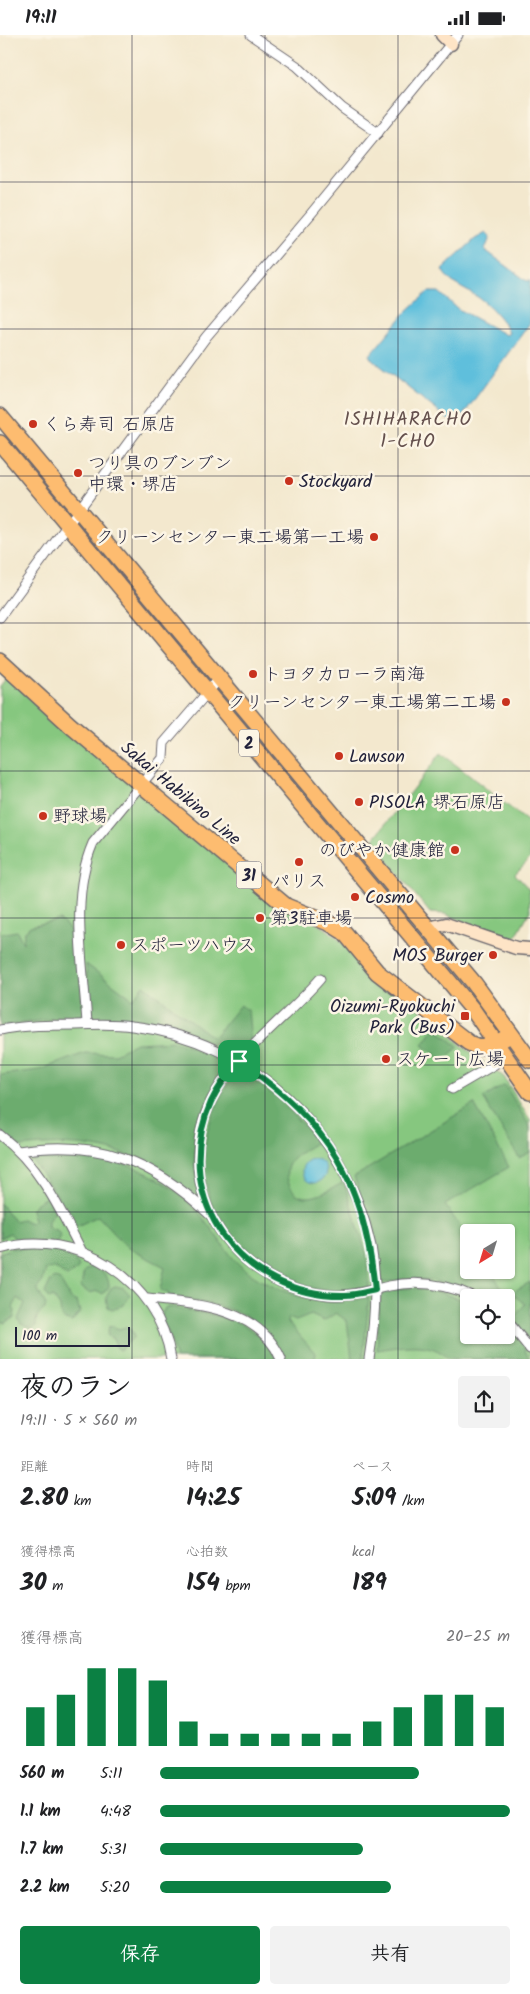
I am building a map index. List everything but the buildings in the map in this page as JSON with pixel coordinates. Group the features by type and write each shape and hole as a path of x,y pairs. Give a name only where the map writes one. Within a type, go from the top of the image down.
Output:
{"main road":[{"name":"2","path":"0,416 474,983 512,1032 530,1060"},
{"name":"2","path":"0,443 473,1010 498,1043 530,1092"},
{"name":"Sakai Habikino Line","path":"0,661 70,725 143,784 286,906 331,924 344,932 377,972 469,1043 483,1048 498,1043"},
{"path":"498,1043 512,1032"}],"street":[{"path":"251,35 297,66 342,108 378,133"},
{"path":"0,617 206,337 455,39 442,35"},
{"path":"87,1025 79,903 82,872 93,843 163,758 164,743 219,679"},
{"path":"428,928 446,924 516,948 530,949"},
{"path":"210,1215 199,1170 203,1125 217,1090 239,1061 320,979"},
{"path":"0,1030 26,1026 131,1025 164,1031 198,1042 239,1061 281,1092 304,1112 332,1150 346,1175 362,1212 371,1248 375,1290 375,1319 369,1359"},
{"path":"452,1089 495,1064"},
{"path":"0,1135 19,1151 50,1192 81,1250"},
{"path":"19,1151 46,1147 78,1147 123,1157 172,1182 210,1215 236,1252 249,1265 279,1283 322,1295 348,1295 408,1283 431,1284 460,1291"},
{"path":"0,1249 20,1243 48,1243 81,1250 117,1271 148,1299 164,1333 170,1359"},
{"path":"148,1299 208,1307 236,1315 250,1322 265,1335 281,1359"},
{"path":"515,1330 530,1349"}],"green space":[{"path":"9,675 197,839 329,931 464,1047 504,1077 530,1120 530,1359 0,1359 0,686"},
{"name":"のびやか健康館","path":"441,753 527,821 530,818 530,859 515,874 529,889 530,911 515,938 511,940 445,914 430,913 372,841"},
{"path":"59,920 68,927 78,951 82,1019 52,1019 0,1026 0,934 17,931 23,943 24,933 30,926"},
{"path":"86,964 133,999 144,985 213,1038 240,1005 248,1010 251,1042 239,1055 200,1038 173,1029 132,1022 90,1018"},
{"path":"435,1028 459,1047 442,1060 423,1045"},
{"path":"175,1041 211,1054 230,1064 210,1097 198,1131 195,1162 199,1199 190,1195 167,1175 128,1155 111,1150 76,1145 58,1144 20,1147 0,1131 0,1075 39,1070 85,1053 115,1054 136,1043"},
{"path":"238,1069 279,1099 317,1142 298,1154 288,1166 287,1178 293,1191 299,1195 313,1197 342,1183 345,1186 367,1255 369,1287 337,1291 307,1287 278,1277 253,1261 232,1240 216,1214 206,1185 205,1141 215,1108 225,1088"},
{"path":"505,1085 530,1127 530,1152 519,1158 483,1098"},
{"path":"474,1104 509,1167 445,1205 460,1226 460,1279 496,1279 503,1289 461,1289 443,1283 416,1279 382,1283 371,1229 354,1177"},
{"path":"57,1151 107,1159 151,1175 188,1201 233,1258 255,1277 268,1284 299,1296 329,1302 343,1302 369,1297 363,1359 352,1358 347,1321 336,1313 324,1321 311,1315 296,1321 289,1318 288,1322 316,1354 315,1359 284,1359 268,1333 244,1315 220,1307 169,1298 168,1293 160,1290 165,1267 128,1248 98,1216 73,1228 56,1194 28,1155 28,1153"},
{"path":"48,1196 55,1211 48,1220 48,1227 58,1231 60,1236 56,1243 17,1241 10,1233 0,1238 0,1203 14,1221 22,1219 30,1223 34,1220 31,1210 36,1203"},
{"path":"13,1248 54,1248 61,1251 63,1255 73,1259 79,1267 67,1277 55,1268 46,1269 43,1281 37,1289 46,1305 36,1320 36,1326 32,1329 21,1324 18,1319 25,1303 17,1298 13,1308 15,1311 14,1318 5,1323 0,1321 0,1253"},
{"path":"95,1266 103,1272 108,1280 109,1287 103,1294 98,1291 89,1293 81,1287 84,1271"},
{"path":"55,1278 60,1280 71,1299 77,1302 80,1312 72,1322 65,1320 61,1316 60,1307 53,1297 49,1299 45,1293 50,1282"},
{"path":"530,1282 530,1340 515,1321 515,1316 525,1304 515,1296 515,1291"},
{"path":"115,1286 124,1288 130,1295 124,1305 112,1309 108,1307 106,1298 111,1288"},
{"path":"404,1288 429,1289 460,1299 460,1344 515,1344 515,1336 522,1343 528,1357 526,1359 448,1359 433,1349 415,1346 377,1350 380,1291"},
{"path":"171,1307 218,1316 239,1323 260,1337 272,1350 276,1359 176,1359 168,1332 160,1319 165,1308"},
{"path":"112,1326 119,1329 126,1327 131,1330 134,1337 120,1350 117,1349 114,1340 107,1335 109,1327"}],"water":[{"path":"486,233 490,237 485,250 527,281 530,280 530,323 458,422 454,424 373,360 370,355 406,312 428,292 439,292 458,309 506,335 509,333 501,320 482,300 455,284 442,270 475,239"},
{"path":"314,1159 322,1163 326,1171 322,1179 314,1183 306,1179 302,1171 306,1163"}],"place":[{"name":"くら寿司 石原店","path":"33,424"},
{"name":"つり具のブンブン 中環・堺店","path":"78,473"},
{"name":"Stockyard","path":"289,481"},
{"name":"クリーンセンター東工場第一工場","path":"374,537"},
{"name":"トヨタカローラ南海","path":"253,674"},
{"name":"クリーンセンター東工場第二工場","path":"506,702"},
{"name":"Lawson","path":"339,756"},
{"name":"PISOLA 堺石原店","path":"359,802"},
{"name":"野球場","path":"43,816"},
{"name":"のびやか健康館","path":"455,850"},
{"name":"パリス","path":"299,862"},
{"name":"Cosmo","path":"355,897"},
{"name":"第3駐車場","path":"260,918"},
{"name":"スポーツハウス","path":"121,945"},
{"name":"MOS Burger","path":"493,955"},
{"name":"Oizumi-Ryokuchi Park (Bus)","path":"465,1016"},
{"name":"スケート広場","path":"386,1059"}],"district":[{"name":"ISHIHARACHO 1-CHO","path":"408,429"}],"route":[{"path":"239,1061 281,1092 304,1112 326,1141 346,1175 362,1212 371,1248 375,1290 348,1295 322,1295 279,1283 249,1265 236,1252 210,1215 199,1170 199,1147 203,1125 210,1103 217,1090 239,1061"}]}
